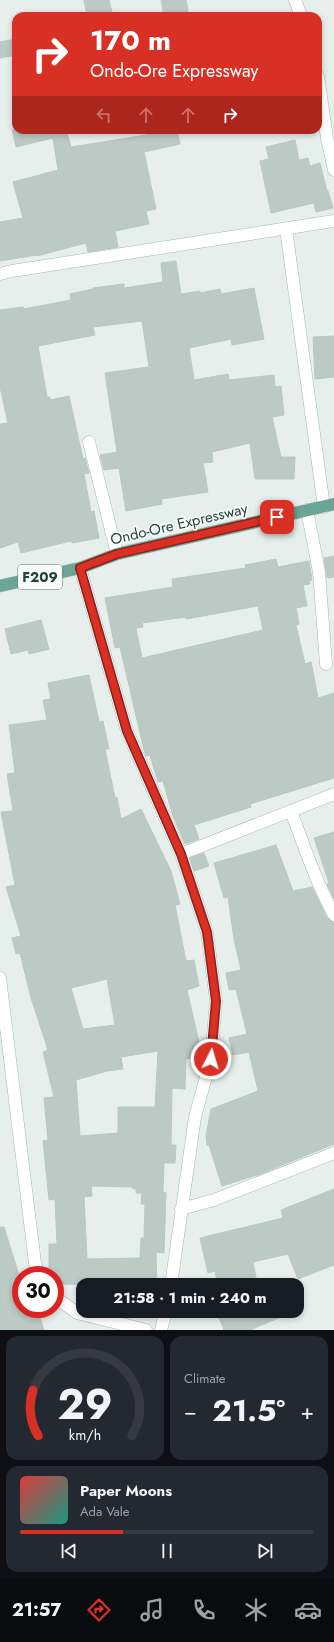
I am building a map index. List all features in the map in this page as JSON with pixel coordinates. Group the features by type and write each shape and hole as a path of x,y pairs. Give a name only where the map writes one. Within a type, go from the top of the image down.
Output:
{"main road":[{"name":"Ondo-Ore Expressway","path":"80,568 117,554 329,505"},
{"name":"F209","path":"0,586 80,568"}],"street":[{"path":"295,0 300,12"},
{"path":"322,104 327,138 334,170"},
{"path":"0,274 334,221"},
{"path":"286,229 329,505"},
{"path":"89,442 117,554"},
{"path":"307,510 319,572 326,664"},
{"path":"80,568 127,731 181,854 207,932 216,1001 211,1059 194,1117 171,1278"},
{"path":"181,854 334,794"},
{"path":"291,811 311,865 334,915"},
{"path":"0,978 36,1266"},
{"path":"181,1209 214,1200 334,1153"},
{"path":"64,1304 77,1313 146,1330"},
{"path":"161,1330 164,1318"}],"building":[{"path":"84,0 109,0 112,12 86,12"},
{"path":"161,0 186,0 188,12 163,12"},
{"path":"12,40 12,56 0,58 0,42"},
{"path":"13,134 67,134 71,147 152,134 178,134 180,144 144,152 156,209 146,211 149,224 115,231 118,247 88,252 86,243 37,256 0,261 0,222 23,218 13,182 58,170 53,138 16,147"},
{"path":"295,140 299,160 308,158 310,166 320,163 333,208 316,212 314,203 271,213 260,161 269,159 266,147"},
{"path":"176,261 181,294 200,291 200,293 220,289 221,294 254,288 264,339 232,345 231,339 189,348 194,380 228,374 229,380 274,375 275,387 281,386 284,415 272,417 281,457 295,457 294,479 255,479 250,443 212,452 213,462 203,463 208,492 161,499 162,504 126,511 119,468 104,470 100,455 117,452 105,373 149,367 142,321 93,327 95,335 38,346 47,397 50,397 50,400 69,396 83,459 85,458 89,473 84,474 91,512 94,511 99,538 72,543 71,541 21,553 18,542 0,548 0,424 8,423 0,387 0,310 23,307 24,309 71,300 70,294 93,288 124,284 124,288 163,282 161,263"},
{"path":"334,336 334,377 315,379 313,337"},
{"path":"334,556 334,577 327,578 324,558"},
{"path":"276,559 278,567 309,561 312,580 309,581 310,584 303,585 307,606 296,608 299,624 296,625 305,664 311,662 318,698 334,693 334,778 250,804 251,807 194,825 199,839 185,844 173,816 163,781 158,782 150,755 146,756 144,750 120,647 115,648 105,598 173,587 172,579 246,568 245,565","holes":["258,606 263,630 142,658 136,628 143,627 142,623 186,617 186,619"]},
{"path":"41,620 49,649 29,654 28,650 11,654 5,629"},
{"path":"89,675 99,722 103,721 109,749 105,749 121,819 141,809 171,871 180,904 175,905 186,961 194,960 199,986 187,990 202,1055 186,1059 185,1089 172,1088 171,1145 176,1145 175,1163 164,1163 163,1192 166,1193 164,1253 156,1252 157,1278 76,1278 76,1284 64,1284 64,1266 49,1266 49,1244 57,1244 55,1199 49,1200 43,1141 48,1140 44,1098 54,1097 43,1052 48,1050 31,998 20,953 16,954 12,938 21,936 6,887 15,885 1,812 13,811 7,774 15,773 9,725 47,720 43,700 51,699 48,683","holes":["107,979 115,1025 83,1029 71,988","158,1051 155,1107 118,1107 118,1133 80,1136 76,1080 107,1071 123,1069 121,1057","91,1186 133,1187 133,1189 136,1189 136,1193 142,1193 141,1204 145,1204 144,1238 141,1238 140,1258 87,1259 84,1197 92,1196"]},
{"path":"334,832 334,899 327,884 329,883 314,838"},
{"path":"276,845 293,891 312,887 327,918 334,922 334,1144 260,1174 222,1186 209,1145 207,1145 206,1136 211,1109 258,1091 249,1052 233,1055 229,1038 247,1034 236,989 229,990 226,973 241,970 234,939 228,897 224,898 214,863"},
{"path":"204,853 209,866 194,871 190,858"},
{"path":"334,1189 334,1265 298,1278 288,1254 253,1262 256,1277 252,1278 216,1278 215,1271 208,1273 200,1238 283,1218 281,1210"},
{"path":"0,1227 4,1227 16,1266 12,1266 12,1318 40,1318 44,1330 0,1330"},
{"path":"219,1318 278,1318 250,1330 224,1330"}],"route":[{"path":"211,1059 216,1001 207,932 181,854 127,731 80,568 117,554 277,517"}]}
